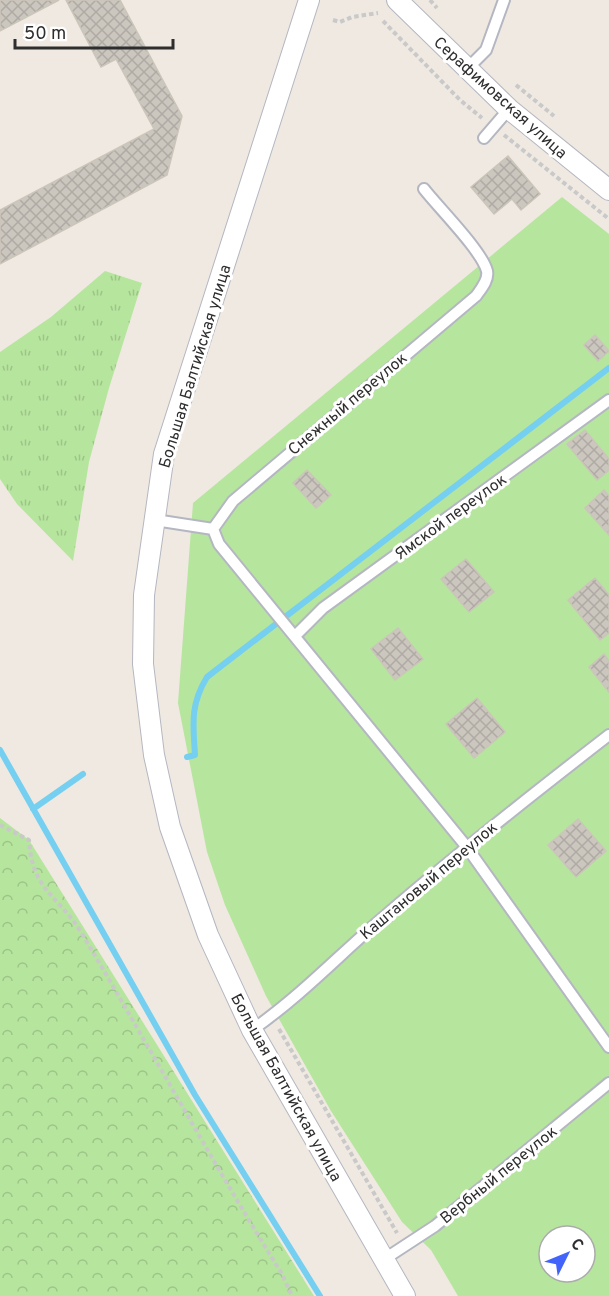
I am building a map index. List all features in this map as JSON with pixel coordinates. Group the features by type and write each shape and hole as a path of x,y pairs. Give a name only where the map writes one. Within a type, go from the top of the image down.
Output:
{"street":[{"name":"Большая Балтийская улица","path":"309,0 164,454 144,595 143,664 154,755 170,828 208,935 252,1030 405,1296"},
{"name":"Серафимовская улица","path":"398,0 509,109 609,190"}],"lane":[{"path":"467,69 486,50 504,0"},
{"path":"484,138 509,109"},
{"name":"Снежный переулок","path":"213,529 233,501 476,296 486,282 488,273 480,257 424,189"},
{"name":"Ямской переулок","path":"295,636 323,608 609,400"},
{"path":"155,520 213,529 219,544 466,846 609,1047"},
{"name":"Каштановый переулок","path":"252,1030 291,1002 364,933 466,846 609,735"},
{"name":"Вербный переулок","path":"383,1260 435,1226 609,1083"}],"path":[{"path":"430,0 444,16"},
{"path":"333,20 340,22 352,16 378,13"},
{"path":"383,21 460,100 485,120"},
{"path":"508,78 563,124"},
{"path":"504,135 609,219"},
{"path":"0,825 29,840 30,861 47,893 79,929 146,1049 282,1274 292,1296"},
{"path":"278,1026 398,1234"}],"green space":[{"path":"562,197 609,234 609,1296 458,1296 431,1250 402,1222 331,1111 266,996 225,905 207,852 178,703 193,503"},
{"path":"105,271 142,283 109,388 89,462 73,561 17,504 0,479 0,352 51,317"},
{"path":"0,818 29,840 314,1296 0,1296"}],"building":[{"path":"0,0 59,0 0,31"},
{"path":"66,0 120,0 182,116 167,175 0,264 0,210 154,129 116,59 101,67"},
{"path":"508,156 540,194 521,210 512,199 494,214 471,187"},
{"path":"595,335 609,351 598,361 584,345"},
{"path":"585,430 609,459 609,470 597,480 567,444"},
{"path":"307,470 331,495 316,508 293,483"},
{"path":"604,490 609,496 609,535 585,508"},
{"path":"466,559 494,592 469,612 441,579"},
{"path":"595,578 609,595 609,633 600,640 568,600"},
{"path":"398,628 423,659 395,680 371,649"},
{"path":"604,654 609,661 609,692 589,667"},
{"path":"477,698 505,732 474,758 446,724"},
{"path":"578,819 606,851 576,877 548,845"}],"waterway":[{"path":"187,757 195,755 193,724 195,706 207,677 609,368"},
{"path":"0,750 195,1095 320,1296"},
{"path":"33,809 83,774"}]}
